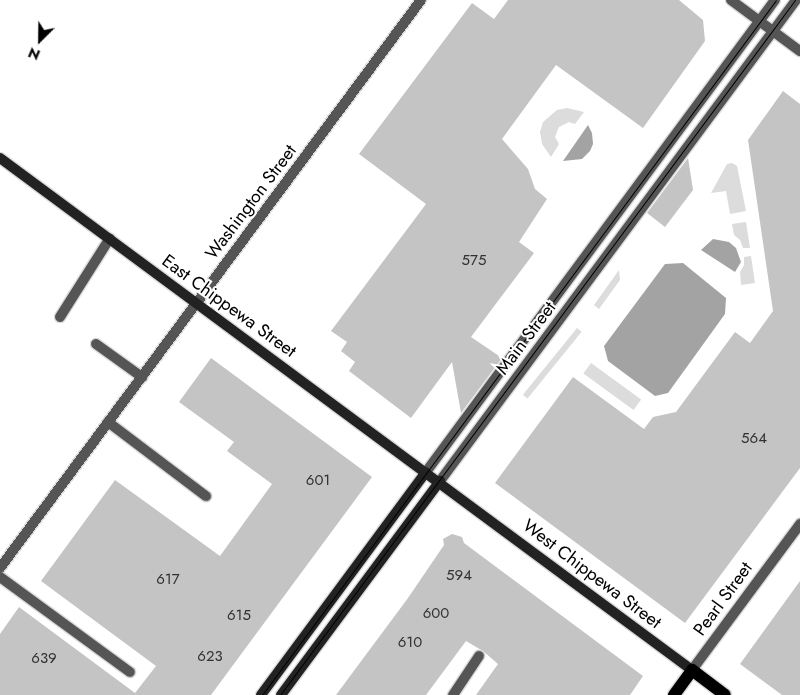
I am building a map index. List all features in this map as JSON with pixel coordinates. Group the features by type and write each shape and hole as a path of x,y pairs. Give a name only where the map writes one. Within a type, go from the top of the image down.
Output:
{"main road":[{"name":"East Chippewa Street","path":"0,158 439,481"},
{"name":"Main Street","path":"261,695 426,472"},
{"name":"Main Street","path":"281,695 439,481"},
{"name":"West Chippewa Street","path":"439,481 725,695"},
{"name":"Pearl Street","path":"674,695 692,670"}],"street":[{"name":"Washington Street","path":"0,568 421,0"},
{"path":"731,0 800,51"},
{"name":"Main Street","path":"426,472 775,0"},
{"name":"Main Street","path":"439,481 796,0"},
{"path":"60,317 110,238"},
{"path":"96,344 142,377"},
{"path":"108,422 206,496"},
{"name":"Pearl Street","path":"692,670 800,524"},
{"path":"0,577 130,672"},
{"path":"453,695 479,656"}],"shaded area":[{"path":"567,108 584,112 575,124 569,122 559,127 555,137 559,144 551,157 542,144 540,132 543,122 557,110"},
{"path":"588,125 592,133 593,144 590,151 582,159 563,161"},
{"path":"732,163 737,166 746,211 730,214 726,191 711,193 727,164"},
{"path":"746,222 750,248 743,248 740,240 734,235 732,224"},
{"path":"713,239 729,242 736,248 741,262 735,272 701,250"},
{"path":"751,256 755,283 741,285 740,272 744,265 744,257"},
{"path":"683,263 726,298 725,314 668,393 655,396 608,361 604,346 665,264"},
{"path":"619,270 620,280 599,309 594,305"},
{"path":"577,328 582,332 528,399 523,395"},
{"path":"591,363 641,399 634,410 583,374"}],"building":[{"path":"508,0 679,0 703,20 705,41 643,128 556,65 502,139 528,169 535,189 547,199 519,242 534,253 471,337 502,358 461,413 452,362 411,418 349,371 355,362 341,351 347,342 331,331 426,204 359,154 472,3 494,19"},
{"path":"783,91 800,104 800,468 685,623 495,483 573,377 644,429 653,417 676,412 735,332 750,343 773,311 748,140"},
{"path":"688,158 693,190 665,227 647,213"},
{"path":"211,358 372,477 211,695 0,695 0,634 19,607 135,693 156,666 41,581 115,480 220,556 272,484 227,451 234,442 179,402"},
{"path":"452,534 462,537 464,543 643,676 630,695 476,695 498,664 483,651 466,641 426,695 336,695 408,598 444,545 443,539"},
{"path":"800,581 800,695 782,695 740,664"}],"tram line":[{"path":"262,695 776,0"},
{"path":"280,695 795,0"}]}
